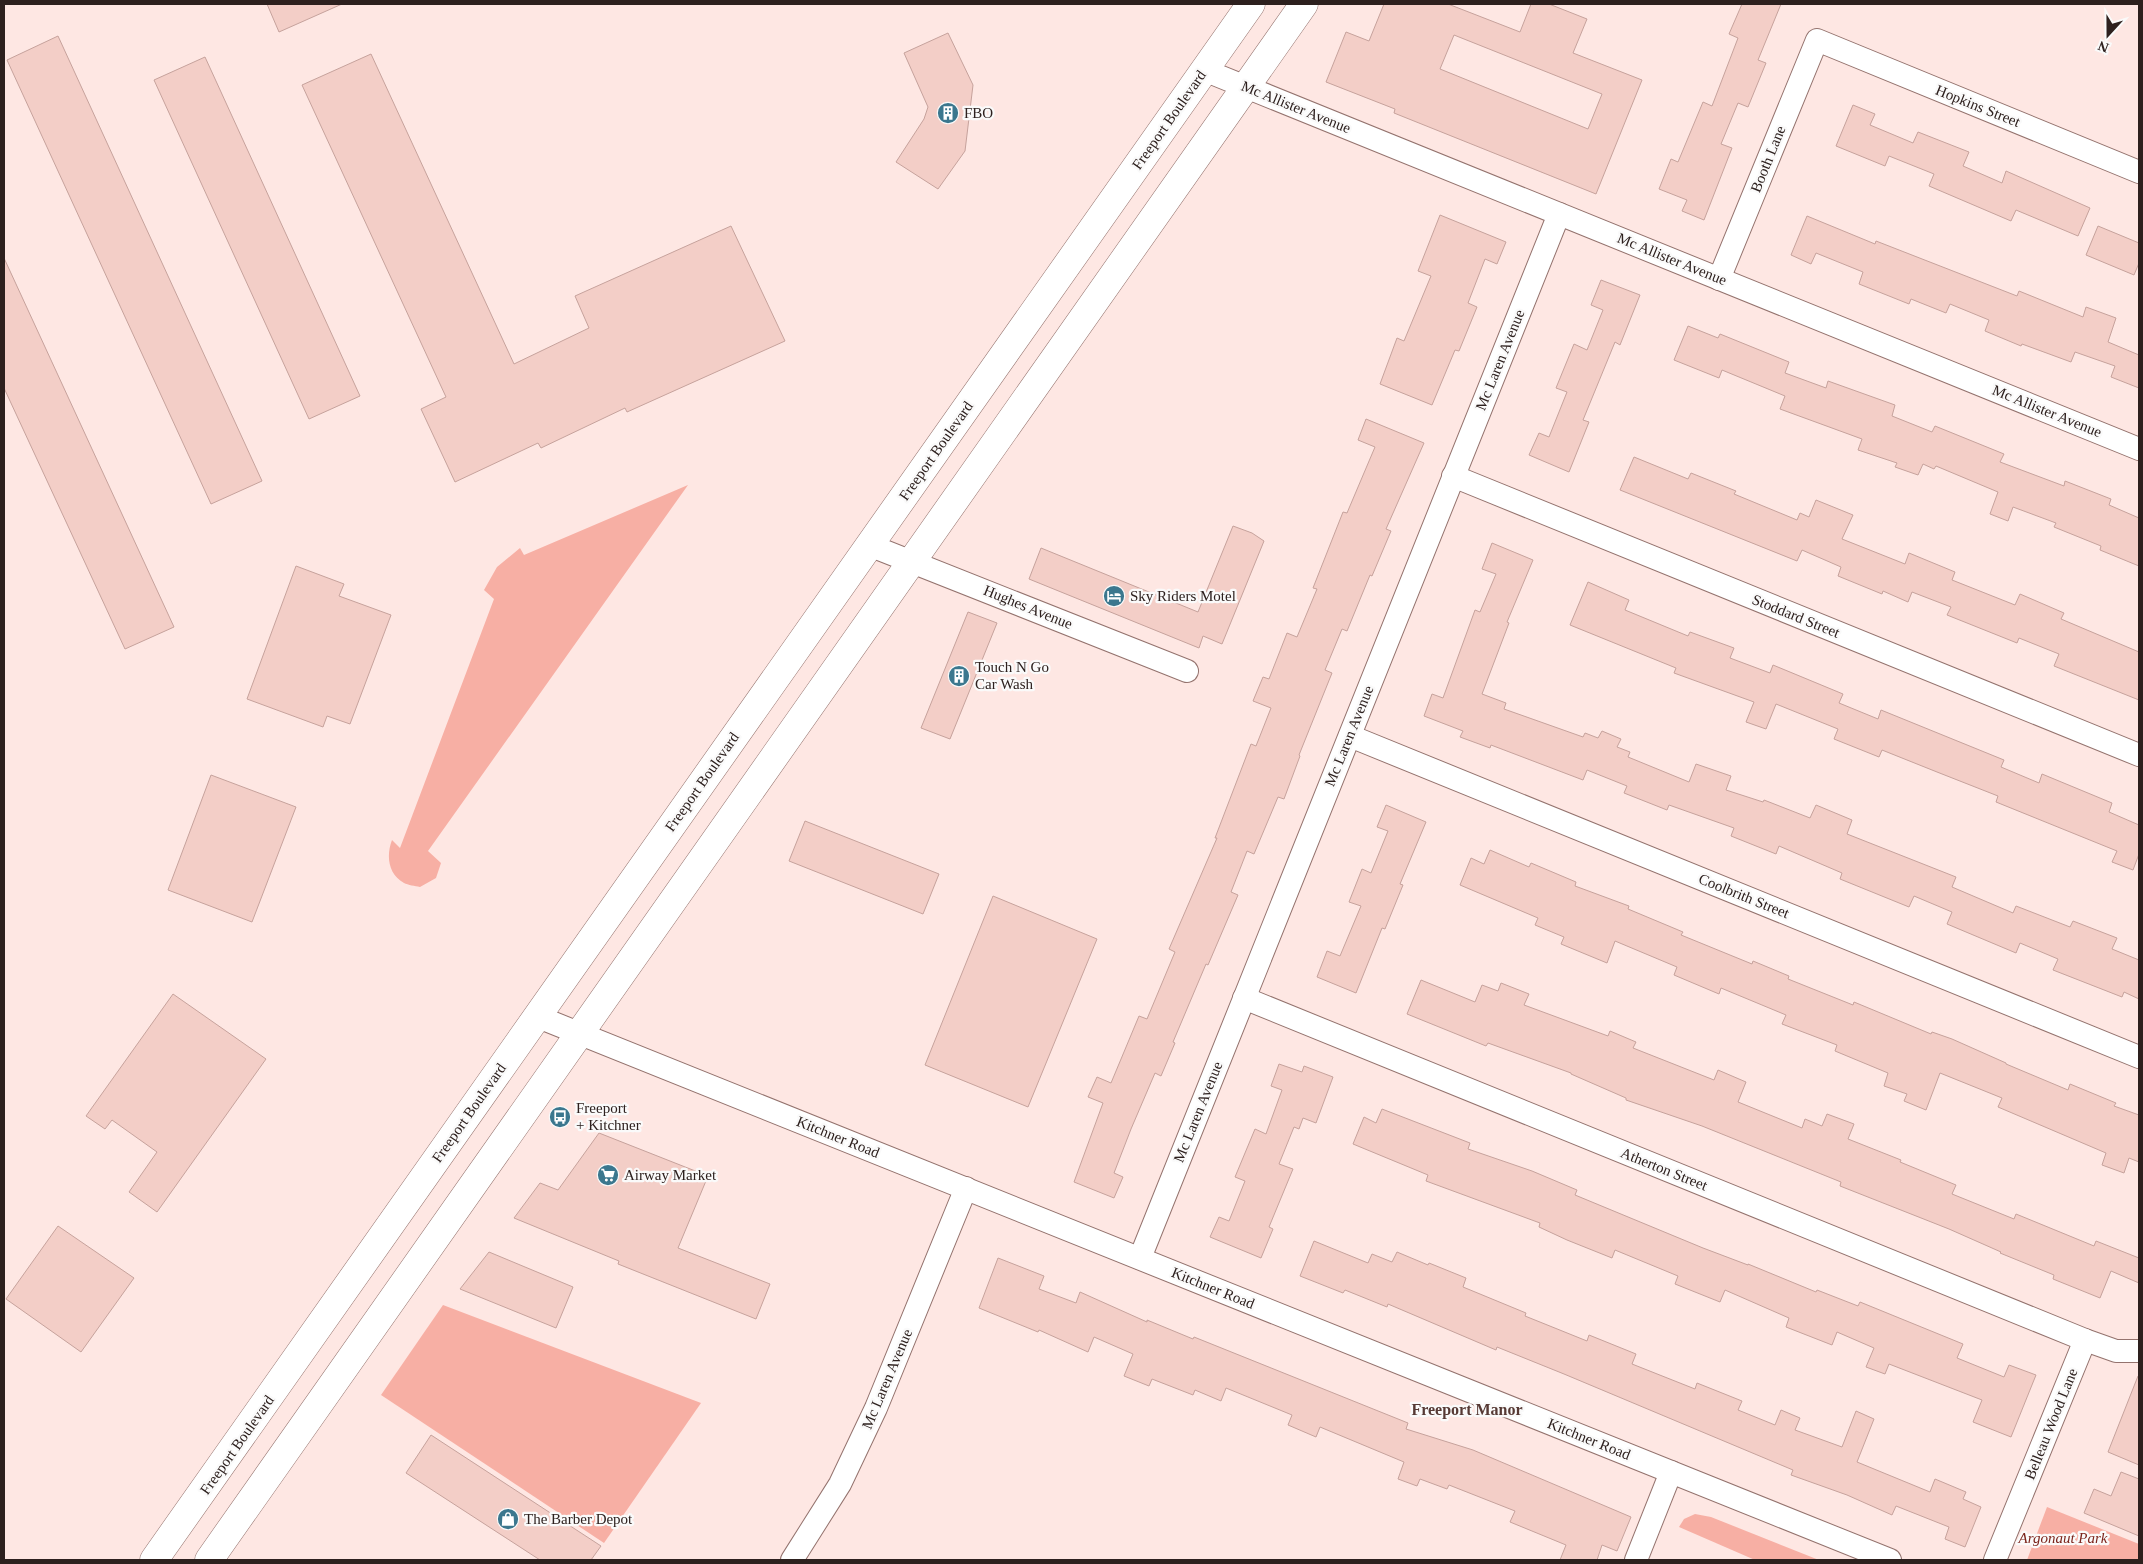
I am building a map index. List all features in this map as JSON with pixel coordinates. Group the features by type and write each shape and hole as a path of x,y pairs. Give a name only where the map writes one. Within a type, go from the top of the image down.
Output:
{"main road":[{"name":"Freeport Boulevard","path":"154,1560 365,1264 536,1016 1251,4"},
{"path":"209,1560 1244,86 1304,4"}],"street":[{"name":"Hopkins Street","path":"1817,40 2139,172"},
{"name":"Booth Lane","path":"1719,278 1817,40"},
{"name":"Mc Allister Avenue","path":"1204,70 2139,449"},
{"name":"Mc Laren Avenue","path":"1140,1258 1559,214"},
{"name":"Stoddard Street","path":"1453,476 2139,756"},
{"name":"Hughes Avenue","path":"869,545 1187,670"},
{"name":"Coolbrith Street","path":"1350,736 2139,1057"},
{"name":"Atherton Street","path":"1244,998 2084,1340"},
{"name":"Kitchner Road","path":"536,1016 1890,1560"},
{"name":"Mc Laren Avenue","path":"792,1560 840,1484 876,1408 966,1188"},
{"path":"2084,1340 2116,1351 2139,1352"},
{"name":"Belleau Wood Lane","path":"1995,1560 2084,1340"},
{"path":"1636,1560 1671,1472"}],"green space":[{"path":"688,485 428,851 441,863 436,878 420,887 406,884 399,879 390,864 390,846 392,840 400,848 494,599 484,590 497,567 520,548 524,555"},
{"path":"443,1305 701,1403 604,1543 381,1395"},
{"name":"Argonaut Park","path":"2047,1507 2139,1544 2139,1560 2027,1560"},
{"path":"1695,1514 1711,1517 1819,1560 1755,1560 1679,1527 1684,1519"}],"building":[{"path":"267,4 342,4 279,32"},
{"path":"1384,4 1448,4 1520,32 1531,4 1549,4 1587,19 1573,53 1642,80 1596,194 1394,113 1395,109 1326,82 1346,32 1369,41","holes":["1454,35 1602,94 1588,129 1440,69"]},
{"path":"1742,4 1781,4 1758,60 1766,63 1748,107 1738,103 1721,144 1732,148 1704,220 1682,211 1687,200 1659,189 1671,159 1678,162 1703,102 1712,106 1738,38 1729,34"},
{"name":"FBO","path":"948,33 973,85 965,151 938,189 896,162 924,119 928,107 904,53"},
{"path":"58,36 262,481 211,504 7,60"},
{"path":"371,54 514,364 589,328 575,296 731,226 785,341 627,412 625,408 541,448 538,443 455,482 421,409 446,397 302,85"},
{"path":"205,57 360,396 309,419 154,80"},
{"path":"1853,105 1875,114 1870,125 1913,143 1918,132 1969,152 1963,166 2002,183 2006,171 2090,208 2078,236 2016,210 2011,221 1929,186 1934,174 1889,156 1885,166 1836,146"},
{"path":"1440,215 1506,242 1497,264 1485,259 1468,303 1477,307 1459,351 1455,350 1432,405 1380,384 1397,338 1404,341 1431,276 1418,271"},
{"path":"1807,216 1875,244 1876,241 2017,296 2019,291 2083,317 2086,307 2116,318 2108,342 2139,355 2139,388 2111,377 2115,366 2075,352 2071,362 2022,344 2021,346 1985,331 1989,320 1950,304 1946,313 1911,299 1909,304 1859,284 1863,272 1816,253 1811,264 1791,255"},
{"path":"2098,226 2139,243 2139,263 2134,275 2086,255"},
{"path":"4,258 174,627 125,649 4,388"},
{"path":"1601,280 1640,295 1620,345 1615,342 1583,420 1589,422 1569,472 1529,455 1539,433 1549,437 1567,392 1556,388 1574,344 1587,350 1603,310 1591,305"},
{"path":"1688,326 1718,338 1720,334 1789,362 1785,373 1826,388 1828,381 1895,405 1892,416 1932,432 1935,426 2004,454 2000,462 2064,486 2065,481 2111,499 2109,505 2139,518 2139,566 2100,550 2101,546 2054,527 2056,523 2013,507 2008,521 1990,514 1998,492 1936,466 1934,469 1923,464 1918,475 1895,467 1897,463 1858,450 1862,439 1780,409 1785,396 1722,370 1719,378 1674,360"},
{"path":"1366,419 1424,443 1386,529 1391,531 1372,576 1370,575 1347,631 1342,629 1325,670 1332,673 1299,755 1284,799 1278,797 1254,854 1247,851 1231,892 1238,895 1208,965 1206,964 1173,1042 1175,1043 1161,1076 1155,1073 1131,1129 1114,1173 1123,1177 1114,1198 1074,1182 1103,1103 1088,1097 1097,1077 1111,1083 1139,1016 1147,1019 1175,952 1169,949 1217,838 1215,838 1251,744 1256,746 1271,708 1253,701 1263,677 1269,679 1287,633 1297,637 1317,589 1313,588 1343,512 1347,513 1375,447 1358,440"},
{"path":"1634,457 1688,479 1691,473 1736,491 1734,494 1797,520 1800,513 1809,517 1816,500 1853,515 1842,539 1905,564 1909,553 1955,572 1952,580 2015,605 2020,594 2064,613 2061,619 2139,652 2139,700 2054,666 2059,654 2019,638 2017,643 1947,615 1951,607 1912,592 1908,602 1883,591 1882,594 1838,576 1841,567 1802,550 1797,561 1620,490"},
{"name":"Sky Riders Motel","path":"1233,526 1252,533 1264,541 1222,644 1203,636 1199,648 1029,579 1041,548 1198,612"},
{"path":"1492,543 1533,560 1507,622 1509,623 1482,694 1506,703 1504,709 1583,737 1585,733 1598,738 1602,731 1621,739 1617,747 1630,752 1628,757 1689,782 1696,764 1731,776 1726,790 1763,802 1764,800 1810,818 1816,805 1852,820 1847,834 1956,877 1952,887 2013,913 2016,906 2070,927 2073,921 2117,938 2112,949 2139,960 2139,999 2124,992 2122,997 2053,970 2058,959 2020,943 2016,953 1947,924 1952,912 1914,896 1909,907 1840,879 1842,873 1779,846 1776,854 1731,836 1734,828 1669,805 1667,810 1624,793 1627,786 1587,770 1583,780 1491,745 1490,748 1460,737 1463,731 1424,716 1432,694 1443,698 1475,610 1480,612 1496,574 1482,569"},
{"path":"296,566 344,584 339,596 391,615 350,724 327,716 323,727 247,699"},
{"path":"1588,582 1629,600 1625,610 1688,636 1690,632 1734,648 1730,658 1770,673 1773,665 1843,694 1839,703 1878,719 1881,710 2004,760 2001,767 2039,783 2042,774 2112,803 2109,812 2139,825 2139,854 2133,870 2112,862 2117,851 1996,802 1998,796 1882,750 1879,757 1834,739 1838,729 1776,704 1766,729 1746,722 1754,702 1674,673 1676,668 1570,625"},
{"name":"Touch N Go Car Wash","path":"968,612 997,623 950,739 921,728"},
{"path":"211,775 296,807 252,922 168,890"},
{"path":"1386,805 1426,822 1400,884 1403,885 1385,929 1382,928 1356,993 1317,977 1327,951 1340,956 1361,906 1349,902 1362,869 1371,873 1388,831 1377,827"},
{"path":"805,821 939,874 923,914 789,861"},
{"path":"1490,850 1529,867 1531,863 1576,882 1575,886 1629,906 1628,909 1683,932 1681,935 1752,964 1753,961 1789,976 1788,979 1853,1005 1854,1002 1931,1034 1932,1032 1952,1039 2068,1090 2070,1084 2116,1103 2114,1106 2139,1115 2139,1162 2129,1158 2124,1173 2102,1165 2106,1153 1998,1107 2002,1098 1940,1073 1926,1110 1904,1101 1907,1094 1884,1086 1888,1073 1835,1051 1837,1045 1782,1024 1786,1015 1721,988 1719,994 1674,975 1677,967 1615,941 1607,963 1561,944 1564,937 1535,925 1538,918 1460,885 1471,858 1484,864"},
{"path":"993,896 1097,939 1028,1107 925,1065"},
{"path":"1421,980 1475,1002 1482,985 1498,991 1501,983 1529,994 1524,1005 1608,1036 1610,1031 1636,1042 1633,1048 1714,1080 1718,1070 1746,1082 1738,1102 1802,1128 1805,1119 1822,1126 1827,1114 1854,1124 1848,1139 1956,1185 1952,1194 2014,1219 2016,1214 2094,1246 2096,1241 2139,1258 2139,1283 2111,1271 2100,1298 2053,1279 2054,1275 2000,1253 1949,1229 1840,1186 1841,1182 1702,1126 1626,1100 1626,1098 1571,1073 1488,1043 1486,1046 1407,1014"},
{"path":"173,994 266,1059 157,1212 129,1192 157,1152 112,1120 105,1129 86,1116"},
{"path":"1279,1064 1302,1072 1304,1066 1333,1077 1316,1123 1303,1118 1299,1129 1294,1127 1279,1164 1293,1169 1269,1227 1273,1229 1261,1258 1210,1237 1219,1217 1229,1221 1245,1181 1235,1177 1255,1129 1266,1134 1282,1090 1271,1086"},
{"path":"1382,1109 1470,1143 1468,1149 1532,1171 1577,1190 1575,1195 1703,1248 1816,1292 1817,1290 1858,1306 1860,1302 1963,1344 1957,1358 2004,1377 2009,1365 2036,1375 2011,1437 1973,1422 1982,1400 1889,1364 1885,1374 1866,1367 1874,1348 1837,1332 1832,1345 1786,1327 1789,1318 1725,1290 1720,1302 1675,1284 1678,1276 1615,1250 1612,1258 1567,1240 1539,1227 1540,1223 1426,1181 1428,1175 1353,1144 1364,1117 1376,1123"},
{"path":"599,1133 708,1176 678,1248 770,1284 756,1319 618,1264 619,1261 514,1218 540,1183 558,1190"},
{"path":"58,1226 134,1278 81,1352 6,1299"},
{"path":"1314,1241 1368,1263 1372,1254 1392,1262 1397,1252 1428,1265 1429,1263 1466,1278 1463,1287 1526,1313 1525,1316 1587,1341 1589,1335 1636,1354 1632,1364 1695,1389 1697,1383 1742,1401 1738,1410 1775,1425 1781,1410 1800,1418 1795,1430 1842,1447 1856,1411 1874,1419 1857,1462 1930,1492 1935,1479 1966,1492 1963,1499 1981,1507 1965,1547 1945,1539 1949,1527 1896,1506 1892,1515 1847,1495 1791,1475 1793,1470 1564,1374 1497,1347 1496,1350 1388,1304 1387,1307 1345,1290 1343,1293 1300,1276"},
{"path":"489,1252 573,1287 556,1328 460,1289"},
{"path":"998,1258 1044,1276 1039,1289 1076,1303 1080,1292 1147,1322 1147,1320 1193,1339 1194,1337 1408,1423 1406,1429 1473,1450 1631,1517 1617,1551 1602,1545 1597,1560 1560,1560 1566,1545 1510,1522 1515,1511 1449,1485 1447,1489 1420,1479 1417,1486 1398,1479 1404,1462 1320,1427 1316,1437 1288,1425 1292,1415 1226,1388 1221,1401 1195,1390 1193,1395 1152,1379 1149,1386 1124,1376 1133,1354 1094,1337 1088,1352 1039,1330 1038,1332 979,1308"},
{"path":"2139,1376 2139,1465 2108,1452"},
{"path":"431,1435 601,1546 591,1560 540,1560 406,1473"},
{"path":"2121,1472 2139,1479 2139,1536 2084,1513 2094,1489 2111,1496"}],"place":[{"name":"FBO","path":"948,113"},
{"name":"Sky Riders Motel","path":"1114,596"},
{"name":"Touch N Go Car Wash","path":"959,676"},
{"name":"Freeport + Kitchner","path":"560,1117"},
{"name":"Airway Market","path":"608,1175"},
{"name":"The Barber Depot","path":"508,1519"}],"district":[{"name":"Freeport Manor","path":"1467,1409"}]}
